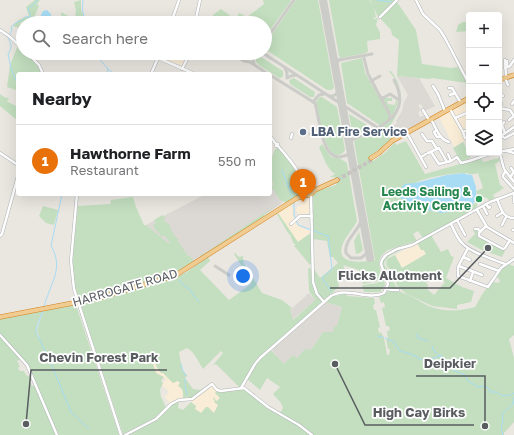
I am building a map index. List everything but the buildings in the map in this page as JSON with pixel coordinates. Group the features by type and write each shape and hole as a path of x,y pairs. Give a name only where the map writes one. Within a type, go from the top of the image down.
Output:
{"highway":[{"path":"502,79 514,75"},
{"path":"371,159 396,138 466,100"},
{"name":"HARROGATE ROAD","path":"0,318 114,294 176,275 291,201 336,180"}],"street":[{"path":"174,16 179,0"},
{"path":"197,16 200,0"},
{"path":"380,17 397,0"},
{"path":"416,0 423,14 440,30 466,76"},
{"path":"0,30 16,42"},
{"path":"34,60 39,65 42,72"},
{"path":"152,72 157,60"},
{"path":"163,60 191,72"},
{"path":"183,68 187,60"},
{"path":"506,60 506,77 508,85"},
{"path":"506,67 510,66 514,60"},
{"path":"433,86 445,112"},
{"path":"449,88 452,88 461,103"},
{"path":"450,95 455,93"},
{"path":"502,108 510,110 514,116 509,120"},
{"path":"450,109 466,138"},
{"path":"423,110 440,137 449,142"},
{"path":"455,118 466,113"},
{"path":"504,122 502,127 505,133"},
{"path":"502,135 514,127"},
{"path":"407,133 426,167"},
{"path":"502,137 504,138 514,133"},
{"path":"422,134 428,141 432,141 437,149 440,149 447,162"},
{"path":"511,135 513,138 514,137"},
{"path":"272,139 298,171 308,192 312,216 313,282 317,294 324,302"},
{"path":"423,144 428,141"},
{"path":"421,157 437,149"},
{"path":"502,151 514,149"},
{"path":"506,151 514,153"},
{"path":"0,153 16,164"},
{"path":"428,153 438,164 451,161 457,157 461,163 469,162 485,156"},
{"path":"448,154 451,161"},
{"path":"501,156 506,172 514,180"},
{"path":"510,177 514,172 511,168"},
{"path":"506,172 502,175 514,189"},
{"path":"0,236 2,234 16,183"},
{"path":"241,388 260,358 331,296 337,293 382,294 387,288 387,282 381,264 385,256 397,249 412,245 497,199 513,194 514,201"},
{"path":"77,196 71,261 72,276 77,303 121,435"},
{"path":"497,199 502,213 506,217 514,218"},
{"path":"485,205 489,208 490,207"},
{"path":"485,205 487,214"},
{"path":"476,210 486,226 514,243"},
{"path":"497,216 502,213"},
{"path":"291,224 300,216 312,216"},
{"path":"502,225 506,217"},
{"path":"457,220 465,235"},
{"path":"451,224 460,242 468,248 505,264"},
{"path":"486,226 478,234 479,236 503,249 506,248 510,240"},
{"path":"475,229 478,229 480,232"},
{"path":"468,248 459,266 458,276 488,287 498,271 505,264 514,259"},
{"path":"463,257 470,260"},
{"path":"480,264 498,271"},
{"path":"459,266 482,275"},
{"path":"470,281 474,272"},
{"path":"387,288 398,290"},
{"path":"0,335 27,365 57,435"},
{"path":"125,435 156,419 171,404 179,400 190,400 195,398 210,384 212,384 217,390 221,391 244,388 268,407 299,425 312,435"}],"shaded area":[{"path":"168,60 185,60 182,66"},
{"path":"397,76 419,78 435,106 425,111 421,104 418,105 421,110 418,112 420,117 425,115 428,120 401,134 393,126 397,123 396,121 402,111 404,102 408,95"},
{"path":"466,102 466,140 454,147 439,117"},
{"path":"272,186 283,202 185,267 146,225 202,196 272,196"},
{"path":"304,196 309,199 310,213 299,215 296,210 297,207 301,205 298,200"},
{"path":"290,204 293,208 293,216 297,225 310,231 310,233 297,243 276,213"},
{"path":"417,243 426,254 402,268 395,255"},
{"path":"309,293 315,300 292,320 290,310"},
{"path":"325,302 342,307 337,326 333,332 321,335 311,350 296,358 293,355 284,365 272,350 273,348"},
{"path":"152,358 161,373 173,382 178,380 180,384 178,386 182,388 183,397 170,404 167,399 164,399 169,391 161,385 166,379 156,373 151,359"},
{"path":"211,385 217,390 220,398 215,401 219,405 214,413 201,414 195,409 196,406 191,401"}],"green space":[{"path":"35,0 40,0 37,4 39,6 35,16 29,16 26,7"},
{"path":"81,0 81,10 84,16 75,16 76,10 74,2"},
{"path":"263,0 291,1 272,27 272,16 248,16 264,4"},
{"path":"296,0 318,0 334,88 327,90 272,54 272,34"},
{"path":"329,0 369,0 373,5 370,0 397,0 378,17 374,8 376,17 373,18 378,18 376,25 380,32 380,39 367,41 368,51 366,53 341,58 339,56"},
{"path":"397,2 416,30 422,64 451,68 458,67 466,83 432,78 397,76 399,40 392,35 391,30 380,18"},
{"path":"221,9 231,16 212,16"},
{"path":"61,12 68,16 61,16"},
{"path":"239,13 244,15 243,16 238,16"},
{"path":"466,22 466,31 456,32 458,25"},
{"path":"16,50 16,60 33,60 41,72 16,72 16,90 7,87 10,65"},
{"path":"362,58 365,73 390,117 381,126 347,103 341,63"},
{"path":"256,60 266,60 283,71 283,77 279,78 256,62"},
{"path":"389,71 391,71 396,78 399,85 401,99 399,87"},
{"path":"294,78 315,92 314,97 310,97 290,84 289,80"},
{"path":"0,94 8,98 9,100 6,101 16,106 16,119 0,106"},
{"path":"320,97 337,107 345,150 340,155 332,153 325,141 316,102"},
{"path":"384,98 392,98 392,101 387,101 388,104 395,105 396,100 398,102 393,115 383,100"},
{"path":"400,103 398,112 390,126 399,136 370,156 373,161 386,152 395,142 396,145 406,141 425,174 481,158 483,162 499,158 500,161 495,164 500,185 504,188 493,195 495,198 489,201 487,198 477,196 476,191 483,188 478,173 433,177 415,183 408,202 417,207 443,213 471,207 478,202 476,208 423,238 418,231 413,234 417,241 388,250 383,254 380,258 379,266 385,285 380,292 364,292 363,285 378,283 378,281 363,284 359,270 343,265 346,273 342,271 338,275 340,277 338,281 339,287 256,360 240,388 216,364 213,365 223,353 221,351 203,369 190,350 187,348 179,352 182,370 187,375 185,378 193,389 205,389 188,400 187,396 187,400 183,399 182,390 178,386 180,383 178,381 173,383 163,373 161,373 151,358 156,373 164,377 161,381 163,383 160,390 161,397 166,407 157,417 123,434 80,304 163,281 185,273 208,257 210,261 200,270 229,300 251,284 234,254 235,253 239,257 243,256 245,265 252,271 252,273 248,274 249,278 253,278 262,293 282,300 292,308 290,310 293,320 315,300 309,291 308,268 314,269 320,278 338,263 333,257 330,257 327,241 313,239 313,195 316,191 336,185 337,181 335,177 330,177 335,174 327,166 319,148 322,144 331,157 341,159 347,163 357,221 342,246 341,252 343,257 347,260 359,262 375,260 354,141 388,123 394,117"},
{"path":"349,114 367,125 368,129 353,137"},
{"path":"463,142 466,148 466,156 471,157 461,162 453,148"},
{"path":"278,148 286,157 301,182 302,192 287,203 280,200 272,188 274,185 272,180 272,158 275,149"},
{"path":"133,197 144,225 146,225 169,244 170,243 165,236 161,236 153,226 156,223 154,220 162,215 165,217 164,221 170,225 170,228 176,238 179,238 177,240 194,262 173,275 101,296 79,300 73,265 78,206 110,204 111,200"},
{"path":"278,204 264,215 265,217 204,256 200,257 201,254 204,254"},
{"path":"43,206 58,210 54,225 46,223 39,216"},
{"path":"278,213 298,242 311,233 310,265 294,246 296,244 294,244 291,236 277,214 274,215"},
{"path":"473,230 478,230 477,235 479,237 505,251 502,257 482,250 467,242 475,234"},
{"path":"359,232 363,250 356,254 354,241"},
{"path":"431,235 441,252 448,249 451,256 454,257 446,278 462,287 474,291 471,302 457,305 457,309 432,306 407,294 398,287 386,264 387,259 395,255 402,268 426,254 424,250 421,250 417,243","holes":["436,275 445,282 434,295 427,289 428,285 426,283"]},
{"path":"401,249 389,257 384,264 397,288 396,290 388,287 383,260 392,253"},
{"path":"508,264 514,266 514,335 509,339 514,358 514,422 504,433 504,435 312,435 280,413 283,408 281,403 273,394 280,387 267,378 260,390 247,379 258,362 271,350 284,364 293,355 297,358 305,349 311,350 323,332 333,332 334,327 337,326 342,307 325,302 334,296 346,294 347,296 374,298 375,304 373,305 374,310 376,310 380,327 378,328 379,333 381,332 384,338 387,355 389,355 390,349 388,349 386,338 388,339 387,331 390,330 389,326 386,326 382,308 385,307 384,302 381,303 379,297 389,291 396,291 406,294 436,309 453,310 475,307 483,293 492,282 499,283 500,280 496,276 502,268"},
{"path":"76,305 119,435 59,435 29,367 0,334 0,319 40,311 42,312 36,329 40,339 37,331 43,311"},
{"path":"0,336 21,359 17,361 20,366 18,368 20,371 24,371 26,375 31,377 29,380 32,386 34,385 57,435 0,435"},
{"path":"217,390 245,390 268,409 299,426 311,435 127,435 155,420 156,421 156,419 170,406 179,401 178,408 183,410 191,402 196,406 195,409 201,413 206,407 208,407 214,413 218,405 214,402 215,400 213,397 217,401 220,398 215,393"}],"water":[{"path":"47,10 51,16 40,16 43,11"},
{"path":"465,173 472,175 476,187 476,200 472,205 472,202 466,205 467,206 470,204 472,207 441,213 413,205 400,197 399,192 404,184 415,183 447,175"}],"waterway":[{"path":"30,16 28,9 37,0"},
{"path":"83,0 82,7 84,16"},
{"path":"377,0 392,2"},
{"path":"16,23 11,27 12,30 8,38 11,46 8,54 11,68 16,80"},
{"path":"100,60 108,69 107,72"},
{"path":"108,69 112,72"},
{"path":"282,170 293,199"},
{"path":"44,307 55,277 57,262 51,246 62,196"},
{"path":"294,202 294,215 298,225 328,236 332,269 322,278 331,291"},
{"path":"179,280 189,289 199,302"},
{"path":"43,310 36,332 71,412 89,429"},
{"path":"417,334 418,338 427,341"},
{"path":"378,336 383,337"},
{"path":"385,338 394,342 400,351 411,354 424,361 442,356 453,370 465,375 468,381 478,387 485,386 490,392 497,392 504,396 509,396 514,393"},
{"path":"432,346 434,351 440,356"},
{"path":"181,364 186,376"},
{"path":"185,385 187,395"},
{"path":"502,435 502,414 513,404 514,397"}],"taxiway":[{"path":"272,31 294,0"},
{"path":"339,60 372,54"},
{"path":"333,56 335,59 339,60 335,66"},
{"path":"364,58 368,74 390,115 390,119"},
{"path":"272,59 378,128"},
{"path":"242,60 250,62 265,72"},
{"path":"253,60 254,64"},
{"path":"285,68 287,78 296,75"},
{"path":"272,76 315,103 324,143 328,150 332,155 338,157 347,155"},
{"path":"371,81 380,76"},
{"path":"352,140 382,125 396,112 400,103 399,92 394,80"},
{"path":"329,96 336,94 339,88"},
{"path":"313,102 319,95 324,94"},
{"path":"380,97 383,98 390,94 399,100"},
{"path":"341,99 344,106"},
{"path":"340,105 343,111"},
{"path":"310,134 315,133"},
{"path":"347,135 349,139 352,140 349,146"},
{"path":"350,151 350,154 347,155 352,159"},
{"path":"362,214 360,224 347,243 346,253 351,258 361,258 367,253 368,246"},
{"path":"215,266 229,275"}],"runway":[{"path":"323,0 370,258"}],"tunnel":[{"path":"337,180 372,160"}],"place":[{"name":"LBA Fire Service","path":"303,132"},
{"name":"Leeds Sailing & Activity Centre","path":"479,199"},
{"name":"Hawthorne Farm","path":"303,202"},
{"name":"Flicks Allotment","path":"488,248"},
{"name":"High Cay Birks","path":"335,364"},
{"name":"Chevin Forest Park","path":"26,424"},
{"name":"Deipkier","path":"485,426"}]}
